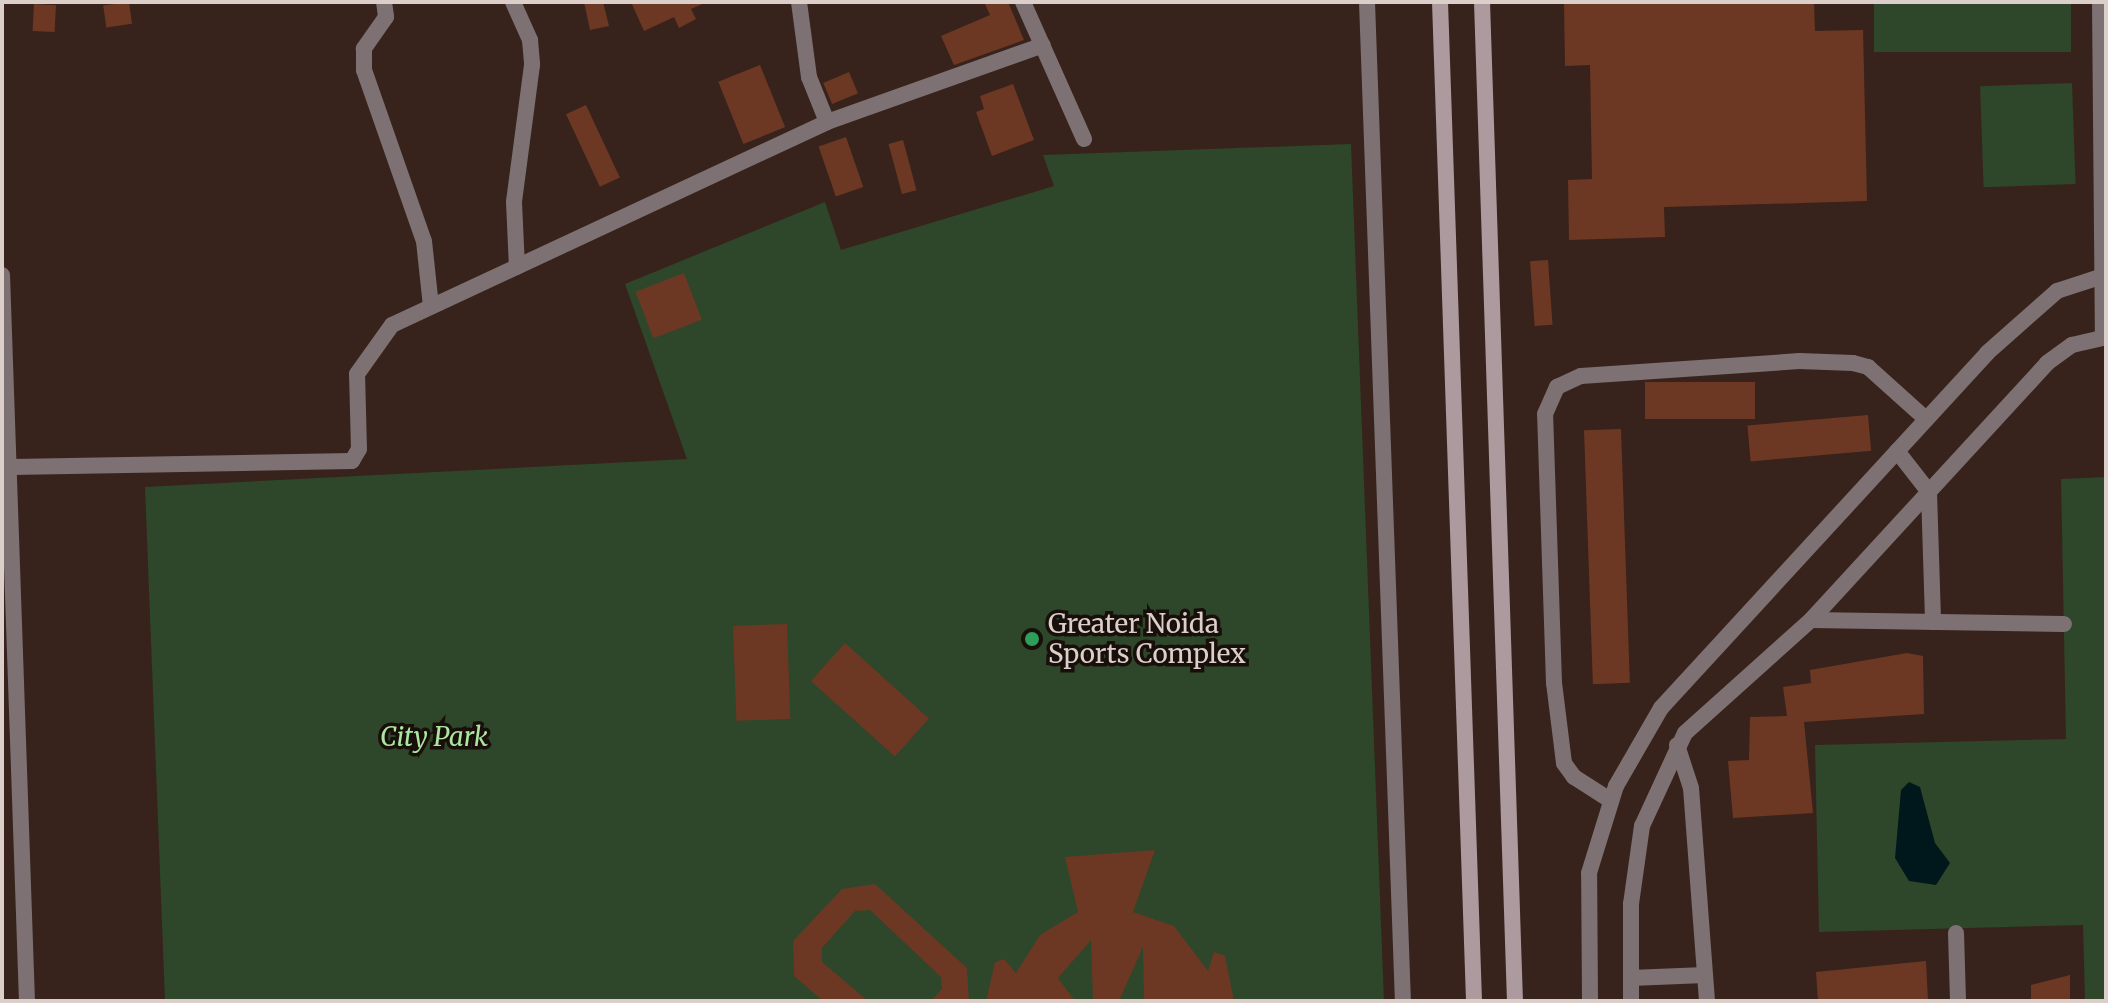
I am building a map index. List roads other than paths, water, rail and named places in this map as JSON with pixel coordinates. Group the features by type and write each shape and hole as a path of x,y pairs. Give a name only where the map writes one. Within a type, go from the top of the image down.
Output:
{"street":[{"path":"384,2 386,17 364,49 364,70 424,241 431,306"},
{"path":"513,2 530,40 532,65 514,202 517,267"},
{"path":"799,2 809,77 827,122"},
{"path":"1023,2 1084,139"},
{"path":"1367,2 1403,1001"},
{"path":"1440,2 1474,1001"},
{"path":"1482,2 1515,1001"},
{"path":"1631,1001 1631,904 1642,826 1677,745 1701,713 1811,620 2047,363 2072,345 2104,337 2103,45 2100,2"},
{"path":"12,467 352,461 359,449 357,374 392,325 827,122 1043,45"},
{"path":"2,275 12,467 27,1001"},
{"path":"1590,1001 1589,873 1610,800 1661,708 1926,419 2046,300 2102,275"},
{"path":"1610,800 1574,777 1564,763 1554,683 1545,414 1557,387 1581,376 1853,363 1868,367 1926,419"},
{"path":"1897,451 1929,492 1933,622"},
{"path":"1811,620 2064,624"},
{"path":"1677,745 1691,788 1707,1001"},
{"path":"1956,933 1958,1001"},
{"path":"1631,978 1705,975"}],"water":[{"path":"1909,782 1920,787 1935,843 1950,863 1936,885 1909,881 1895,858 1901,790"}],"place":[{"name":"Greater Noida Sports Complex","path":"1032,639"}],"park label":[{"name":"City Park","path":"434,737"}]}
